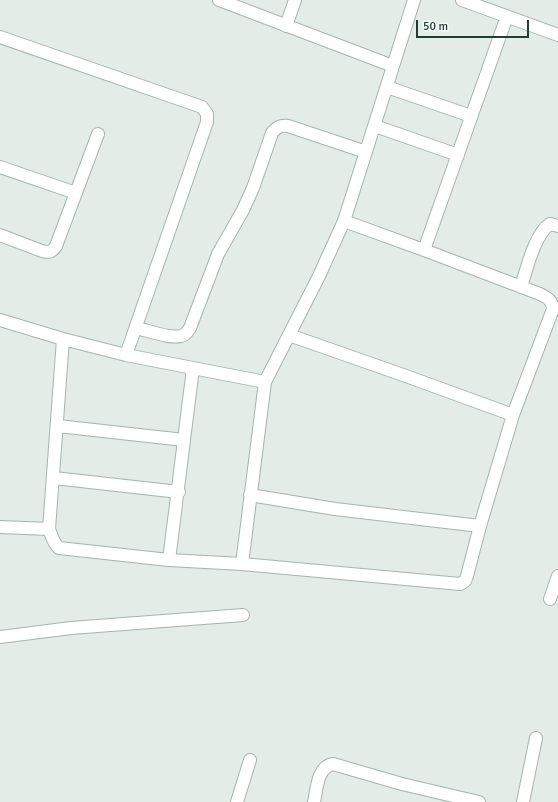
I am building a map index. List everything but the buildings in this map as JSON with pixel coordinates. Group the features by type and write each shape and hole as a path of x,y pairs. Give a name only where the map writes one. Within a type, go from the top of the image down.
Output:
{"street":[{"path":"219,0 393,66"},
{"path":"286,26 295,0"},
{"path":"242,564 265,382 319,276 344,221 414,0"},
{"path":"462,0 558,35"},
{"path":"424,250 507,16"},
{"path":"0,37 198,105 202,107 207,114 207,122 126,355"},
{"path":"387,87 471,116"},
{"path":"136,328 172,337 180,337 186,334 190,328 218,254 243,210 253,188 272,133 277,128 282,125 288,126 366,152"},
{"path":"375,126 458,155"},
{"path":"0,235 42,251 48,252 53,250 56,246 98,134"},
{"path":"0,167 76,193"},
{"path":"63,339 58,426 49,529 52,540 59,548 169,560 242,564 460,584 465,581 467,576 480,526 513,415 553,309 552,302 546,297 521,287 344,221"},
{"path":"521,287 538,235 550,224 558,226"},
{"path":"0,320 63,339 126,355 265,382"},
{"path":"289,335 513,415"},
{"path":"169,560 179,492 193,368"},
{"path":"58,426 184,440"},
{"path":"54,478 179,492"},
{"path":"250,495 335,509 480,526"},
{"path":"0,527 49,529"},
{"path":"550,599 558,576"},
{"path":"0,637 71,628 243,615"},
{"path":"523,802 536,738"},
{"path":"237,802 250,760"},
{"path":"314,802 322,771 328,765 333,764 402,784 479,802"}]}
